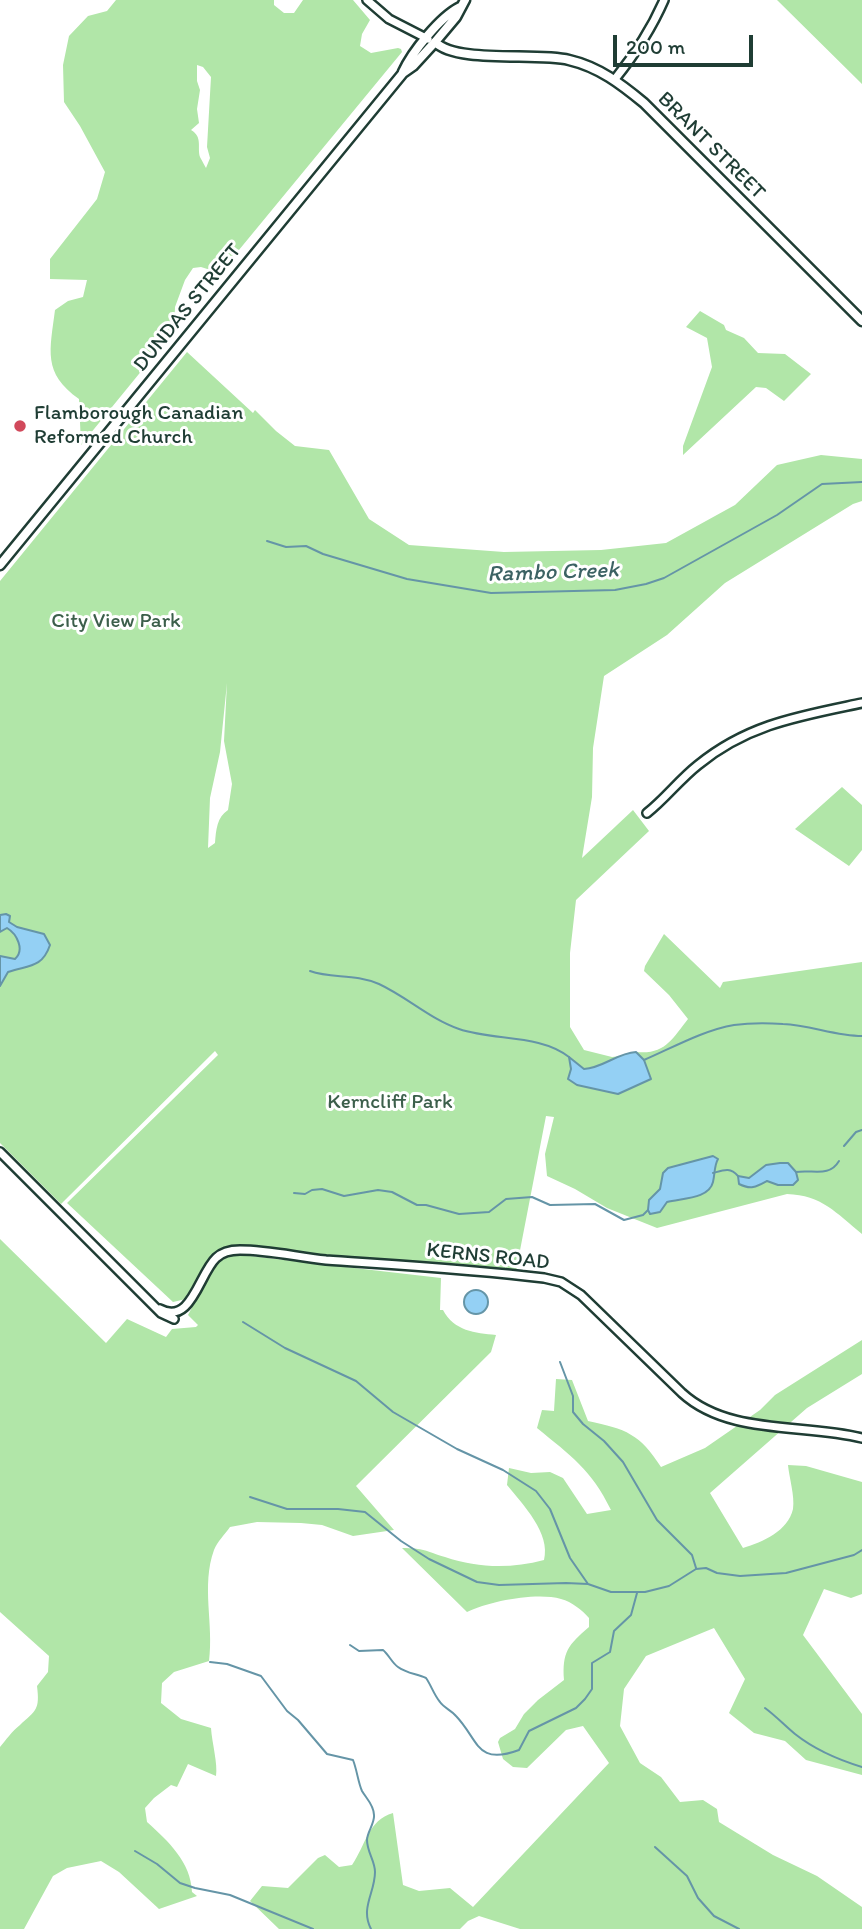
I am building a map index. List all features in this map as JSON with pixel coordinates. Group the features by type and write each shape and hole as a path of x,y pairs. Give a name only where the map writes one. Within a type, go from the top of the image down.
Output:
{"main road":[{"name":"DUNDAS STREET","path":"0,565 403,73 408,63 431,40 450,11 463,3"},
{"name":"BRANT STREET","path":"431,40 455,46 464,52 490,57 561,58 582,63 615,79 686,144 862,321"}],"street":[{"path":"367,0 389,19 431,40"},
{"path":"615,79 641,45 664,0"},
{"path":"647,813 699,764 742,736 791,718 862,703"},
{"name":"KERNS ROAD","path":"0,1152 160,1309 174,1316 190,1299 213,1261 227,1252 241,1250 313,1259 512,1274 561,1282 581,1294 682,1393 701,1407 742,1422 862,1437"}],"green space":[{"path":"116,0 274,0 274,5 284,13 294,13 303,0 353,0 370,20 362,34 360,46 371,53 398,48 402,52 220,273 201,267 193,268 185,280 175,307 174,331 81,445 79,399 59,380 51,360 51,349 55,310 68,301 83,297 87,280 50,279 50,259 97,199 105,172 64,102 63,65 69,36 88,16 107,11","holes":["197,65 203,67 211,77 207,147 210,158 206,168 200,157 198,139 191,130 199,123 197,109 200,90"]},
{"path":"777,0 862,0 862,84"},
{"path":"700,311 724,325 726,330 744,338 758,353 785,354 811,374 784,401 766,388 756,387 683,455 683,446 712,367 707,338 686,327"},
{"path":"187,352 253,413 255,410 295,446 329,450 369,519 409,545 504,552 601,550 666,543 735,505 777,465 821,455 862,459 862,501 725,583 667,635 604,676 593,748 592,797 582,858 633,810 649,831 576,900 570,953 570,1027 584,1050 612,1057 621,1056 593,1069 584,1069 570,1058 570,1072 602,1070 640,1056 636,1052 661,1048 688,1019 669,995 644,971 664,934 720,988 723,982 862,962 862,1234 836,1212 819,1202 787,1194 657,1228 607,1208 547,1176 545,1154 554,1117 546,1116 516,1271 235,1247 211,1260 186,1299 173,1302 67,1203 218,1055 215,1051 61,1204 0,1143 0,581","holes":["227,683 224,741 232,784 228,810 219,820 215,843 208,848 210,798 220,752"]},
{"path":"842,787 862,805 862,850 849,866 795,829"},
{"path":"0,1239 106,1343 127,1319 166,1337 172,1329 196,1327 198,1325 188,1315 215,1264 233,1254 441,1278 440,1310 459,1327 496,1335 491,1352 356,1486 394,1530 353,1536 322,1525 257,1522 230,1527 215,1547 208,1577 209,1661 174,1672 162,1683 161,1703 181,1719 211,1728 216,1776 188,1764 177,1787 171,1785 145,1808 147,1822 177,1853 188,1871 192,1892 197,1896 159,1909 119,1872 101,1861 67,1868 53,1876 24,1929 0,1929 0,1747 36,1709 37,1686 48,1672 49,1656 0,1612"},
{"path":"862,1340 862,1374 807,1408 710,1493 743,1548 774,1534 790,1517 793,1498 788,1465 806,1466 862,1482 862,1594 851,1598 824,1589 803,1635 862,1714 862,1775 806,1760 785,1741 754,1733 729,1713 745,1679 714,1628 646,1656 624,1689 620,1726 640,1763 661,1777 680,1802 703,1800 717,1809 719,1822 773,1855 817,1876 862,1907 862,1929 520,1929 479,1916 460,1929 279,1929 250,1901 262,1886 288,1888 318,1858 325,1855 339,1867 352,1865 373,1827 385,1816 393,1813 403,1885 419,1891 450,1888 473,1907 609,1763 583,1726 566,1730 527,1768 513,1767 503,1759 498,1742 515,1729 524,1714 538,1700 564,1680 565,1656 576,1639 589,1627 589,1618 565,1600 551,1597 501,1601 467,1612 402,1548 420,1549 457,1561 482,1565 519,1565 544,1560 545,1550 540,1530 528,1510 507,1485 509,1468 531,1473 550,1472 563,1478 587,1514 611,1510 588,1473 537,1428 542,1410 554,1411 556,1379 572,1380 588,1421 622,1430 639,1440 661,1467 705,1448 760,1410 775,1395"}],"water":[{"path":"0,915 10,916 9,922 17,927 44,934 50,945 47,953 38,962 8,972 0,986 0,956 15,959 20,947 17,938 7,928 0,932"},
{"path":"636,1052 644,1060 651,1079 618,1094 577,1085 568,1079 571,1069 569,1057 584,1069"},
{"path":"713,1156 718,1159 713,1182 706,1192 667,1202 660,1212 650,1214 649,1200 660,1189 663,1173 668,1168"},
{"path":"788,1163 796,1172 798,1180 793,1185 778,1185 767,1181 753,1187 739,1184 738,1176 749,1178 766,1165"},
{"path":"476,1290 487,1297 488,1302 481,1313 476,1314 465,1307 464,1302 471,1291"}],"waterway":[{"name":"Rambo Creek","path":"267,541 286,547 306,546 323,554 407,579 491,593 615,590 664,578 777,515 822,484 862,482"},
{"path":"310,971 370,981 459,1029 531,1041 569,1057"},
{"path":"644,1060 700,1035 740,1024 793,1025 862,1036"},
{"path":"844,1146 856,1132 862,1130"},
{"path":"796,1172 825,1171 839,1161"},
{"path":"713,1173 729,1170 738,1176"},
{"path":"294,1193 305,1194 322,1189 344,1196 378,1190 392,1192 417,1205 459,1214 489,1212 506,1199 532,1197 550,1205 595,1204 624,1220 643,1215 648,1210"},
{"path":"243,1322 285,1348 356,1381 393,1412 457,1449 503,1470 536,1491 550,1509 570,1558 588,1584"},
{"path":"560,1362 573,1396 573,1412 623,1462 657,1520 692,1555 696,1568"},
{"path":"250,1497 287,1509 365,1512 429,1559 477,1582 499,1585 588,1584 611,1592 645,1592 669,1586 696,1569 706,1568 717,1573 740,1576 786,1573 854,1555 862,1550"},
{"path":"350,1645 359,1651 383,1650 404,1671 426,1678 443,1706 464,1725 480,1748 494,1755 505,1754 519,1750 529,1731 576,1708 585,1699 592,1689 592,1663 610,1652 614,1631 631,1615 637,1593"},
{"path":"210,1662 227,1664 261,1676 287,1711 327,1754 353,1760 362,1791 374,1811 367,1840 375,1872 367,1907 371,1929"},
{"path":"765,1708 810,1744 862,1767"},
{"path":"655,1847 687,1876 698,1898 714,1916 739,1929"},
{"path":"135,1851 157,1864 180,1883 230,1895 313,1929"}],"place":[{"name":"Flamborough Canadian Reformed Church","path":"20,426"}],"park label":[{"name":"City View Park","path":"116,622"},
{"name":"Kerncliff Park","path":"390,1103"}]}
